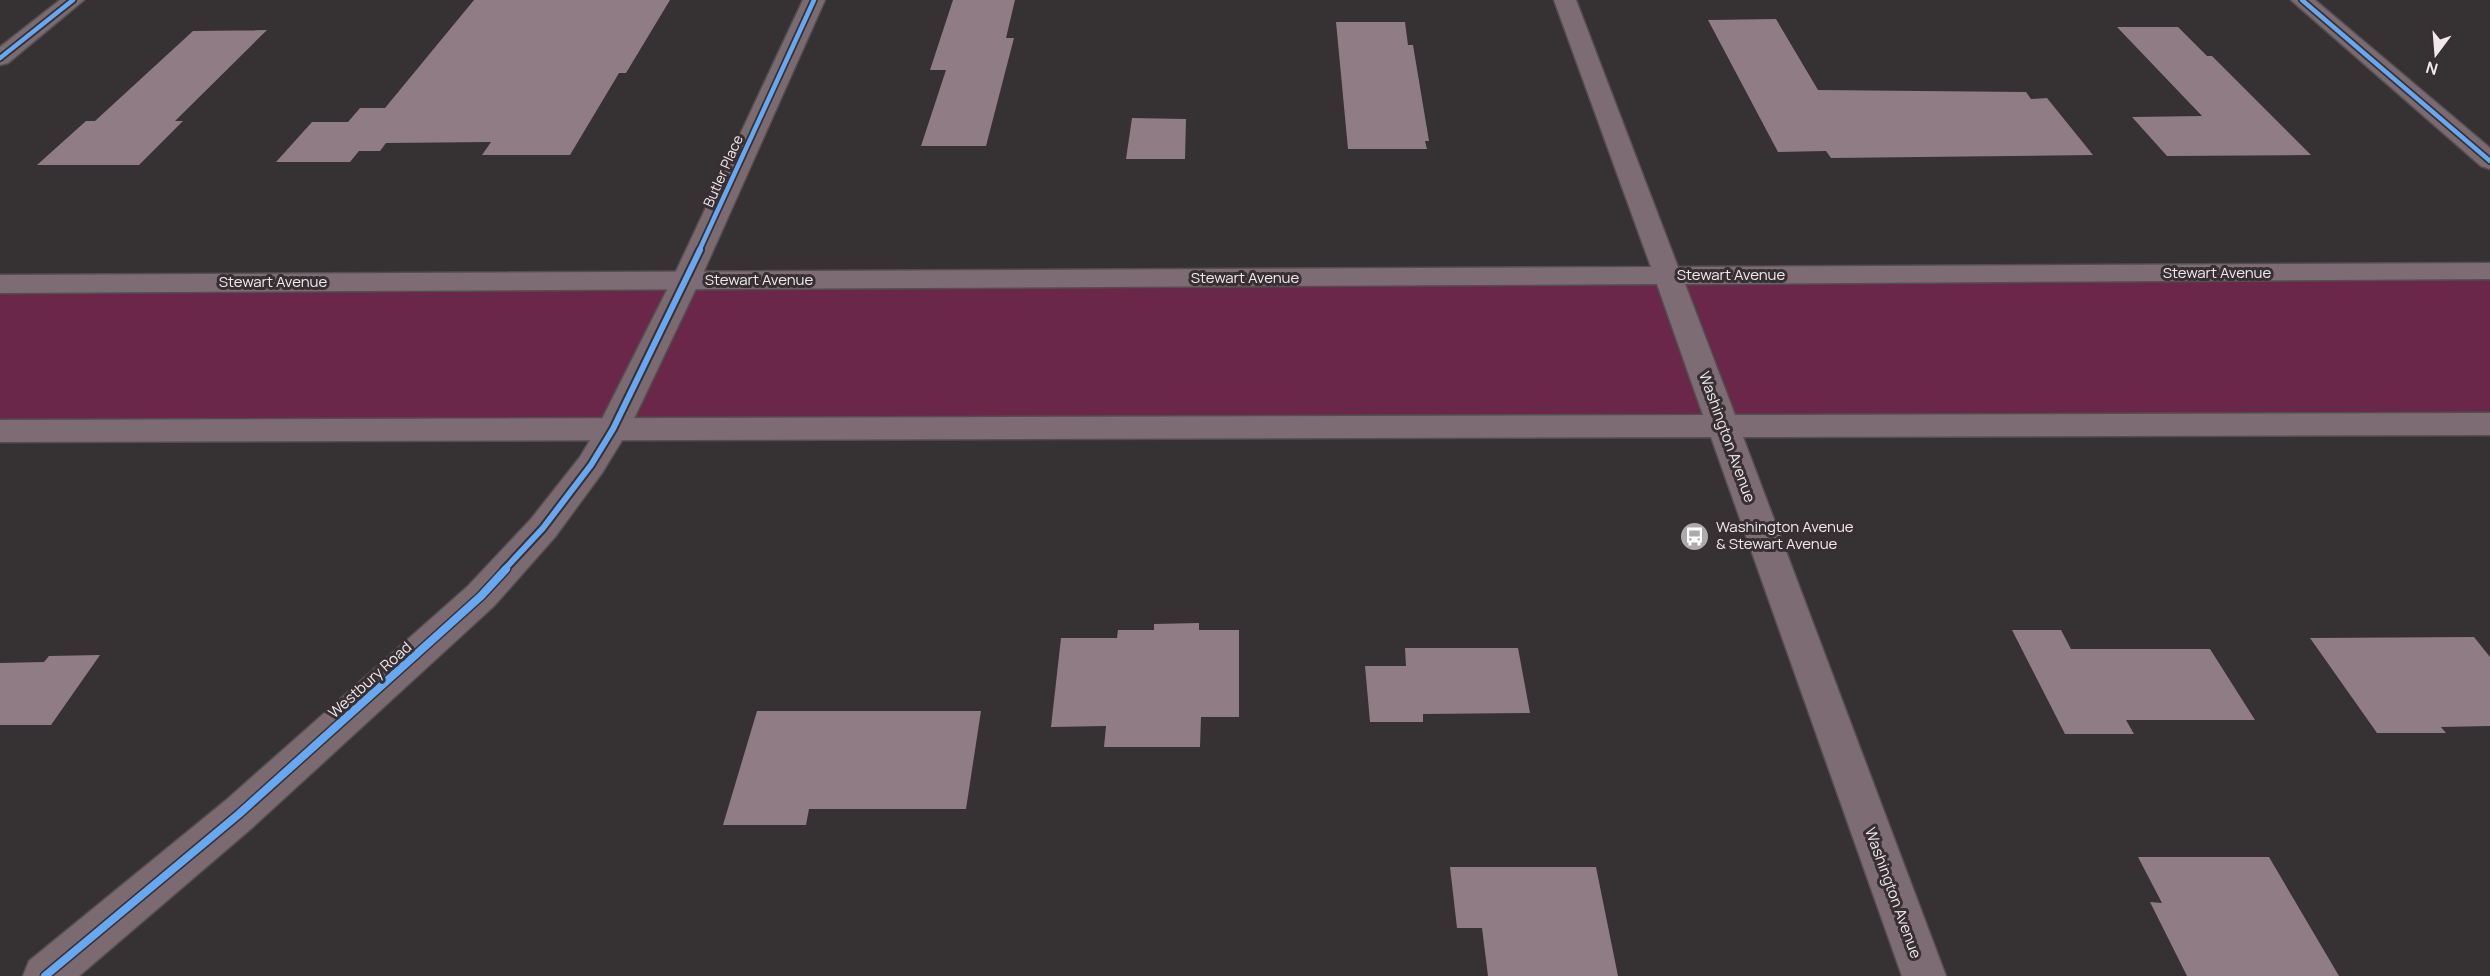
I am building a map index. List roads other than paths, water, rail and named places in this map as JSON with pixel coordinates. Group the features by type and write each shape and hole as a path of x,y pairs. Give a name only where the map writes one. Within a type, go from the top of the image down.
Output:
{"main road":[{"name":"Washington Avenue","path":"1564,0 1668,276 1923,976"},
{"name":"Stewart Avenue","path":"0,284 2490,271"},
{"path":"0,431 2490,424"}],"street":[{"path":"0,58 73,0"},
{"name":"Butler Place","path":"652,350 814,0"},
{"path":"2302,0 2490,161"},
{"name":"Westbury Road","path":"45,976 239,814 481,596 543,528 591,465 613,429 652,350"}],"place":[{"name":"Washington Avenue & Stewart Avenue","path":"1695,536"}]}
